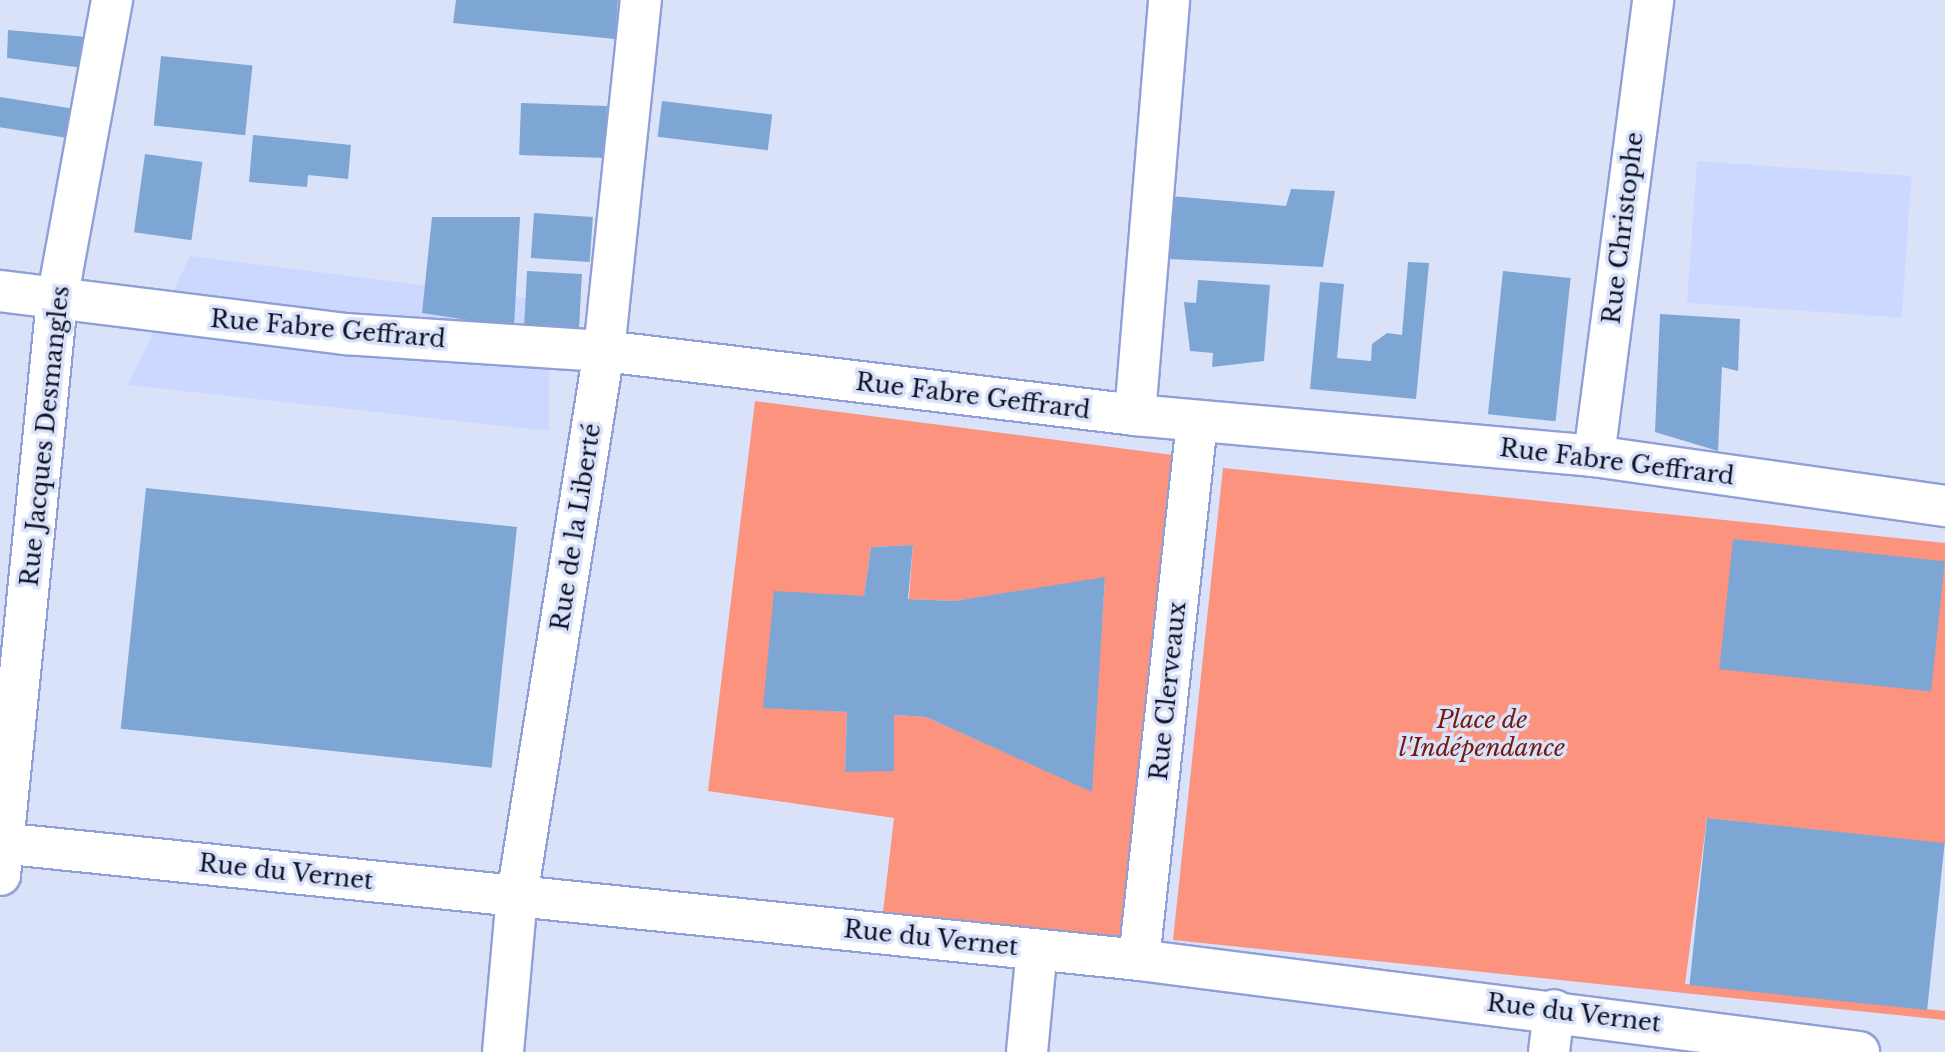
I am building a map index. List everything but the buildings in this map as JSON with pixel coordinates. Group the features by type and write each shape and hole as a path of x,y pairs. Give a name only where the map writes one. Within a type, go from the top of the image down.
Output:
{"street":[{"name":"Rue Jacques Desmangles","path":"1,853 57,300 112,0"},
{"name":"Rue de la Liberté","path":"503,1052 517,896 604,351 641,0"},
{"path":"1135,415 1169,0"},
{"name":"Rue Christophe","path":"1594,456 1653,0"},
{"name":"Rue Fabre Geffrard","path":"0,291 346,334 604,351 1197,422 1594,456 1945,506"},
{"name":"Rue Clerveaux","path":"1139,960 1197,422"},
{"name":"Rue du Vernet","path":"1,853 517,896 1037,949 1554,1010 1859,1052"},
{"path":"1027,1052 1037,949"},
{"path":"1549,1052 1554,1010"}],"shaded area":[{"path":"1697,161 1911,176 1902,318 1687,303"},
{"path":"190,256 550,301 549,431 128,385"}],"green space":[{"path":"755,401 1173,455 1120,936 883,912 894,818 708,791","holes":["913,545 909,599 954,601 1105,578 1091,791 926,717 894,715 845,771 847,712 763,707 864,596 871,547"]},
{"name":"Place de l'Indépendance","path":"1223,468 1945,543 1945,844 1707,818 1685,984 1945,1011 1945,1020 1173,940"}]}
